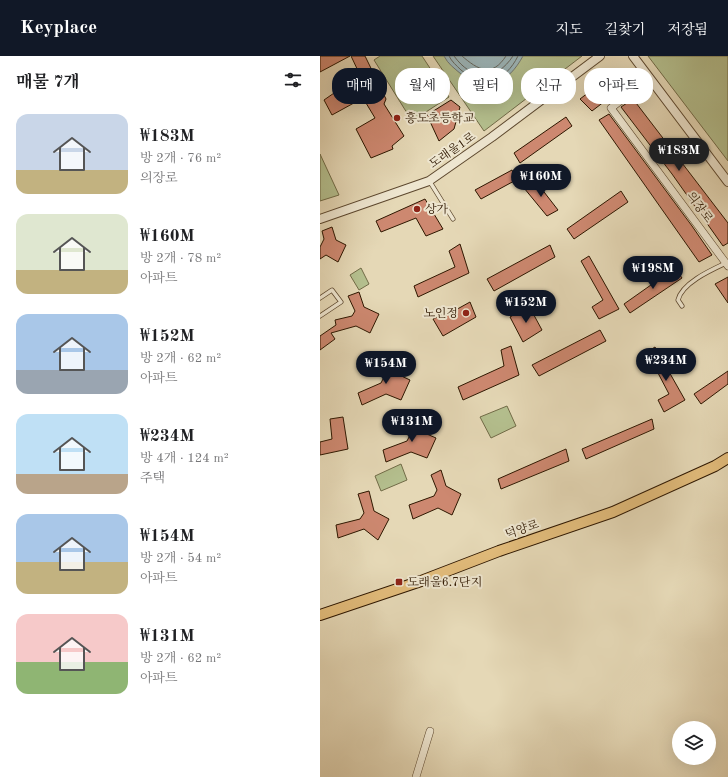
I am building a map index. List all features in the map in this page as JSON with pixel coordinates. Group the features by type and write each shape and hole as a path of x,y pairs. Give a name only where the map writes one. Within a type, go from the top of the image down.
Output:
{"main road":[{"name":"덕양로","path":"320,615 421,581 499,551 613,512 715,466 728,458"}],"street":[{"name":"도래울1로","path":"320,219 429,181 492,137 600,56"},
{"path":"633,56 641,68"},
{"path":"653,84 728,182"},
{"name":"의장로","path":"617,104 612,108 727,263"},
{"path":"416,777 430,731"}],"lane":[{"path":"429,181 453,219"},
{"path":"682,306 678,300 680,293 702,275 727,263"},
{"path":"320,298 332,290 341,302 320,316"}],"green space":[{"path":"380,56 422,56 430,68 395,68 395,94 387,81 387,68 379,68 374,60"},
{"path":"433,56 582,56 566,68 521,68 521,103 484,131 466,104 513,104 513,68 458,68 458,93 450,81 450,68 441,68"},
{"path":"648,56 728,56 728,161"},
{"path":"401,104 438,104 412,121"},
{"path":"320,154 339,195 320,201"},
{"path":"361,268 369,284 359,290 350,275"},
{"path":"507,406 516,426 491,438 480,417"},
{"path":"401,464 407,480 381,491 375,476"}],"water":[{"path":"444,56 523,56 513,70 513,68 458,68 458,72"}],"building":[{"path":"320,56 350,56 320,72"},
{"path":"351,56 365,56 371,68 357,68"},
{"path":"332,94 332,104 352,104 332,115 324,100"},
{"path":"584,96 584,103 580,99"},
{"path":"450,101 460,107 454,129 439,141 427,115 445,104 450,104"},
{"path":"367,104 384,104 404,136 392,146 393,149 371,158 356,129 375,118"},
{"path":"585,104 601,104 592,111"},
{"path":"626,104 637,104 728,223 728,243 723,246 672,174 621,107"},
{"path":"609,114 712,255 699,262 599,120"},
{"path":"566,117 572,126 520,163 514,153"},
{"path":"512,170 516,180 481,199 475,190"},
{"path":"534,179 558,210 547,216 524,188"},
{"path":"621,191 628,202 574,239 567,229"},
{"name":"상가","path":"425,199 443,229 426,236 416,218 381,232 376,221"},
{"path":"332,227 336,240 346,245 338,262 326,255 320,259 320,247 324,239 322,231"},
{"path":"460,244 469,273 418,297 414,286 455,267 449,251"},
{"path":"550,245 555,257 494,291 487,279"},
{"path":"589,256 619,309 599,319 592,307 603,300 581,261"},
{"path":"675,268 682,278 630,313 624,304"},
{"path":"728,277 728,303 715,284"},
{"path":"359,292 364,307 379,314 370,333 356,326 331,333 335,339 320,350 320,336 336,325 335,320 352,316 355,311 348,296"},
{"path":"470,302 476,317 443,336 433,319 452,310 452,312"},
{"path":"529,306 542,330 523,342 510,317"},
{"path":"600,330 606,341 539,376 532,365"},
{"path":"511,346 519,375 463,400 458,387 504,366 501,350"},
{"path":"655,347 685,400 664,412 658,400 669,394 647,352"},
{"path":"389,357 395,373 410,380 401,400 386,394 362,405 358,393 381,383 384,377 379,361"},
{"path":"728,371 728,384 701,404 694,394"},
{"path":"415,415 420,431 436,438 427,458 411,452 386,462 383,450 407,441 410,435 405,418"},
{"path":"343,417 348,449 320,455 320,442 332,439 330,419"},
{"path":"652,419 654,429 586,459 582,449"},
{"path":"566,449 569,461 501,489 498,479"},
{"path":"441,470 446,486 461,494 452,515 438,508 413,519 409,505 434,496 437,490 431,475"},
{"path":"369,491 374,511 389,519 378,540 364,529 338,538 336,525 360,519 364,513 358,494"}],"place":[{"name":"흥도초등학교","path":"397,118"},
{"name":"상가","path":"417,209"},
{"name":"노인정","path":"466,313"},
{"name":"도래울6.7단지","path":"399,582"}]}
